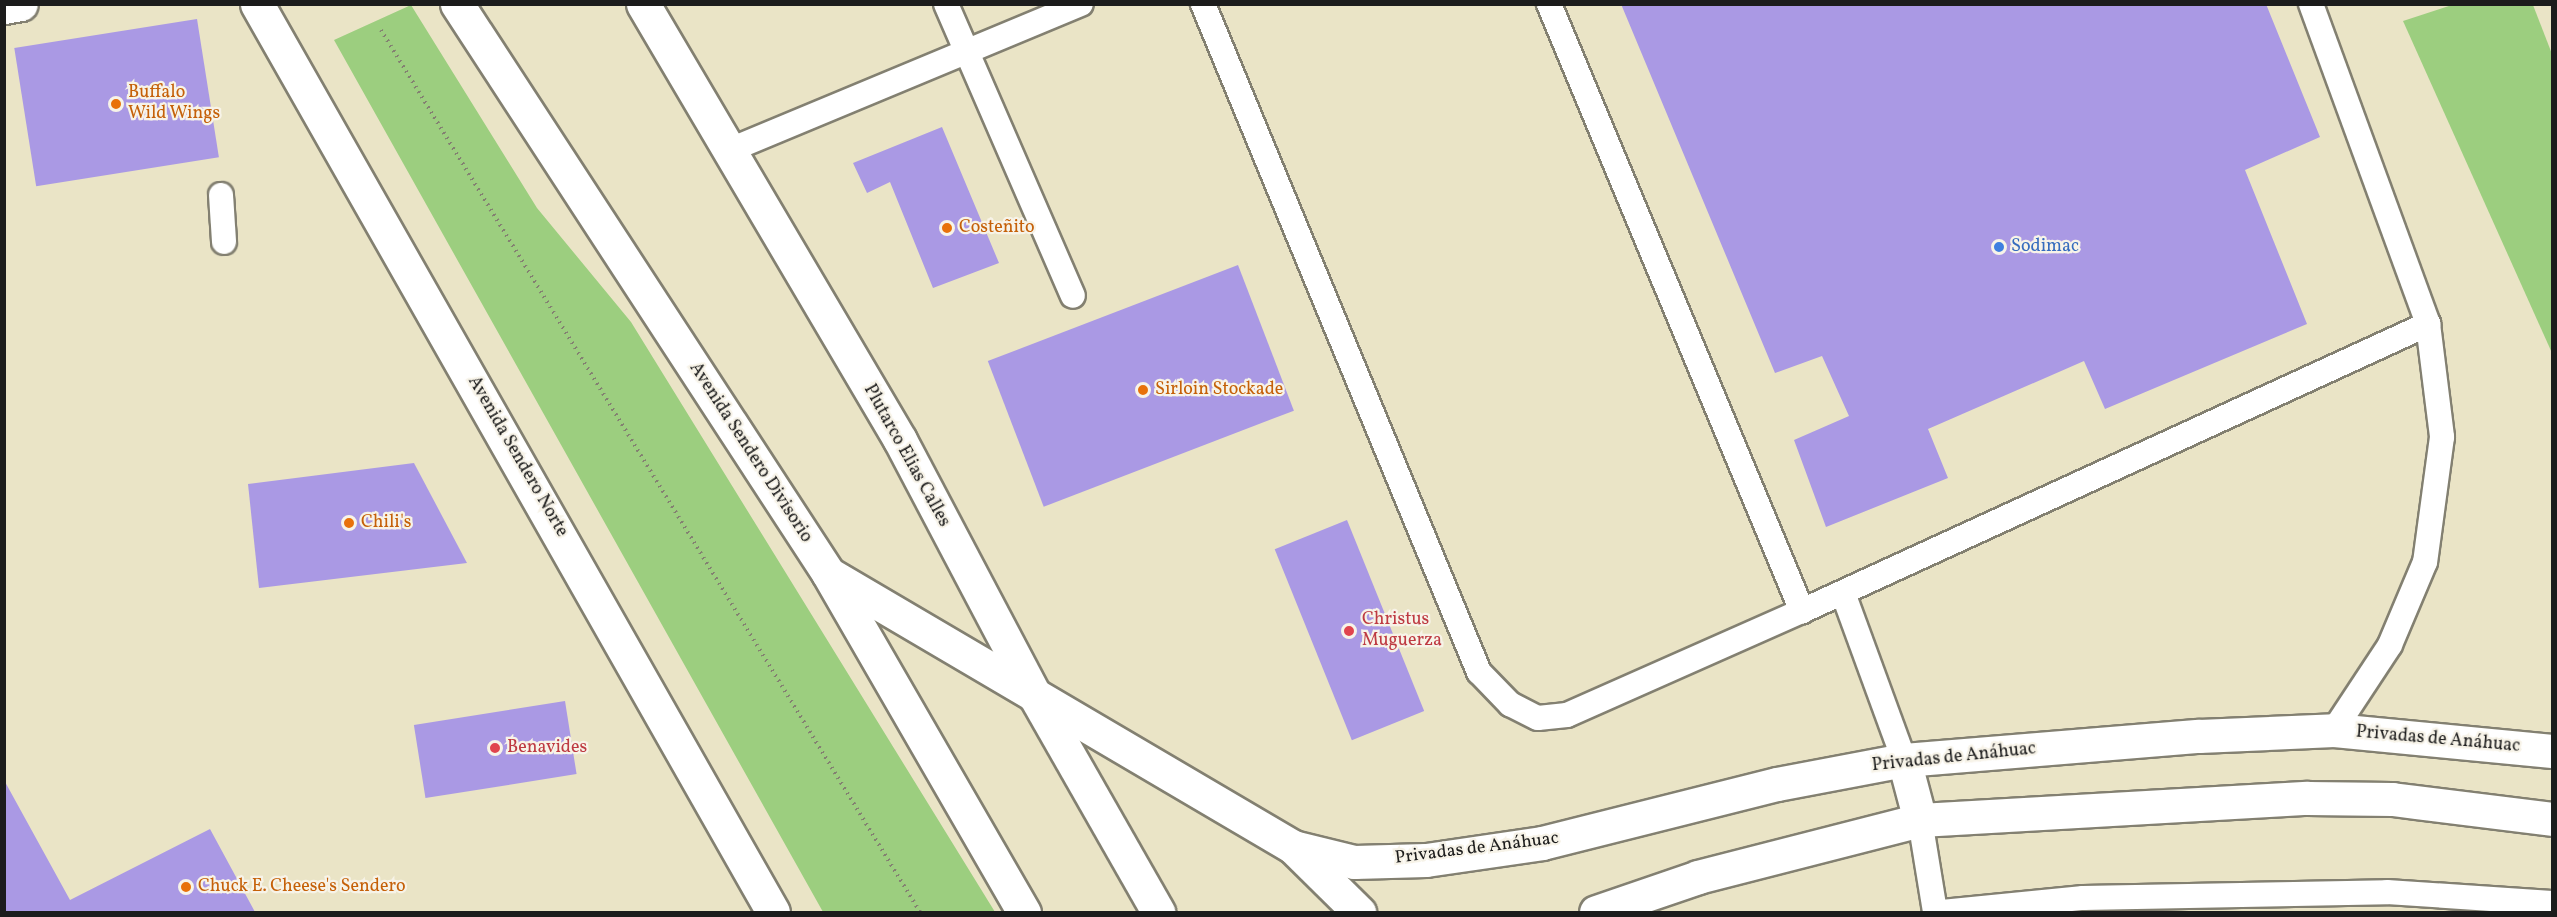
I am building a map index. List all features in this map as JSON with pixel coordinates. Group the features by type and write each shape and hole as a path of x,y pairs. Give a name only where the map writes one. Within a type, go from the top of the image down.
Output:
{"street":[{"name":"Avenida Sendero Norte","path":"257,4 773,912"},
{"name":"Avenida Sendero Divisorio","path":"458,4 828,573 1024,912"},
{"name":"Plutarco Elias Calles","path":"643,4 900,440 1035,696 1158,912"},
{"path":"828,573 1293,847 1359,912"},
{"name":"Privadas de Anáhuac","path":"1293,847 1354,862 1426,860 1542,843 1777,784 1904,760 2334,730 2553,751"},
{"path":"1904,760 1920,820"},
{"path":"1596,912 1698,877 1920,820 2307,798 2392,800 2553,819"}],"lane":[{"path":"946,4 1073,296"},
{"path":"730,150 1081,4"},
{"path":"1203,4 1479,672 1510,704 1538,718 1567,715 1843,593 2428,324"},
{"path":"1549,4 1802,611"},
{"path":"2311,4 2428,324 2442,437 2425,562 2390,645 2334,730"},
{"path":"221,195 224,242"},
{"path":"1843,593 1904,760"},
{"path":"1920,820 1935,912"},
{"path":"1942,912 2083,898 2387,892 2553,903"}],"path":[{"path":"381,30 920,912"}],"green space":[{"path":"411,5 537,208 631,322 995,912 823,912 334,40"},
{"path":"2452,5 2533,5 2552,54 2552,353 2403,21"}],"building":[{"name":"Sodimac","path":"1621,4 2266,4 2320,137 2245,170 2307,324 2105,409 2084,361 1928,429 1948,478 1826,527 1794,440 1849,416 1822,356 1775,373"},
{"name":"Buffalo Wild Wings","path":"197,19 219,157 36,186 14,48"},
{"name":"Costeñito","path":"942,127 999,263 933,288 890,182 867,193 853,163"},
{"name":"Sirloin Stockade","path":"1238,265 1294,411 1044,507 988,361"},
{"name":"Chili's","path":"414,463 467,563 259,588 248,484"},
{"name":"Christus Muguerza","path":"1347,520 1424,711 1352,740 1275,549"},
{"name":"Benavides","path":"565,701 577,774 425,798 414,725"},
{"path":"4,780 70,900 210,829 255,912 4,912"}],"place":[{"name":"Buffalo Wild Wings","path":"116,104"},
{"name":"Costeñito","path":"947,228"},
{"name":"Sodimac","path":"1999,247"},
{"name":"Sirloin Stockade","path":"1143,390"},
{"name":"Chili's","path":"349,523"},
{"name":"Christus Muguerza","path":"1349,631"},
{"name":"Benavides","path":"495,748"},
{"name":"Chuck E. Cheese's Sendero","path":"186,887"}]}
